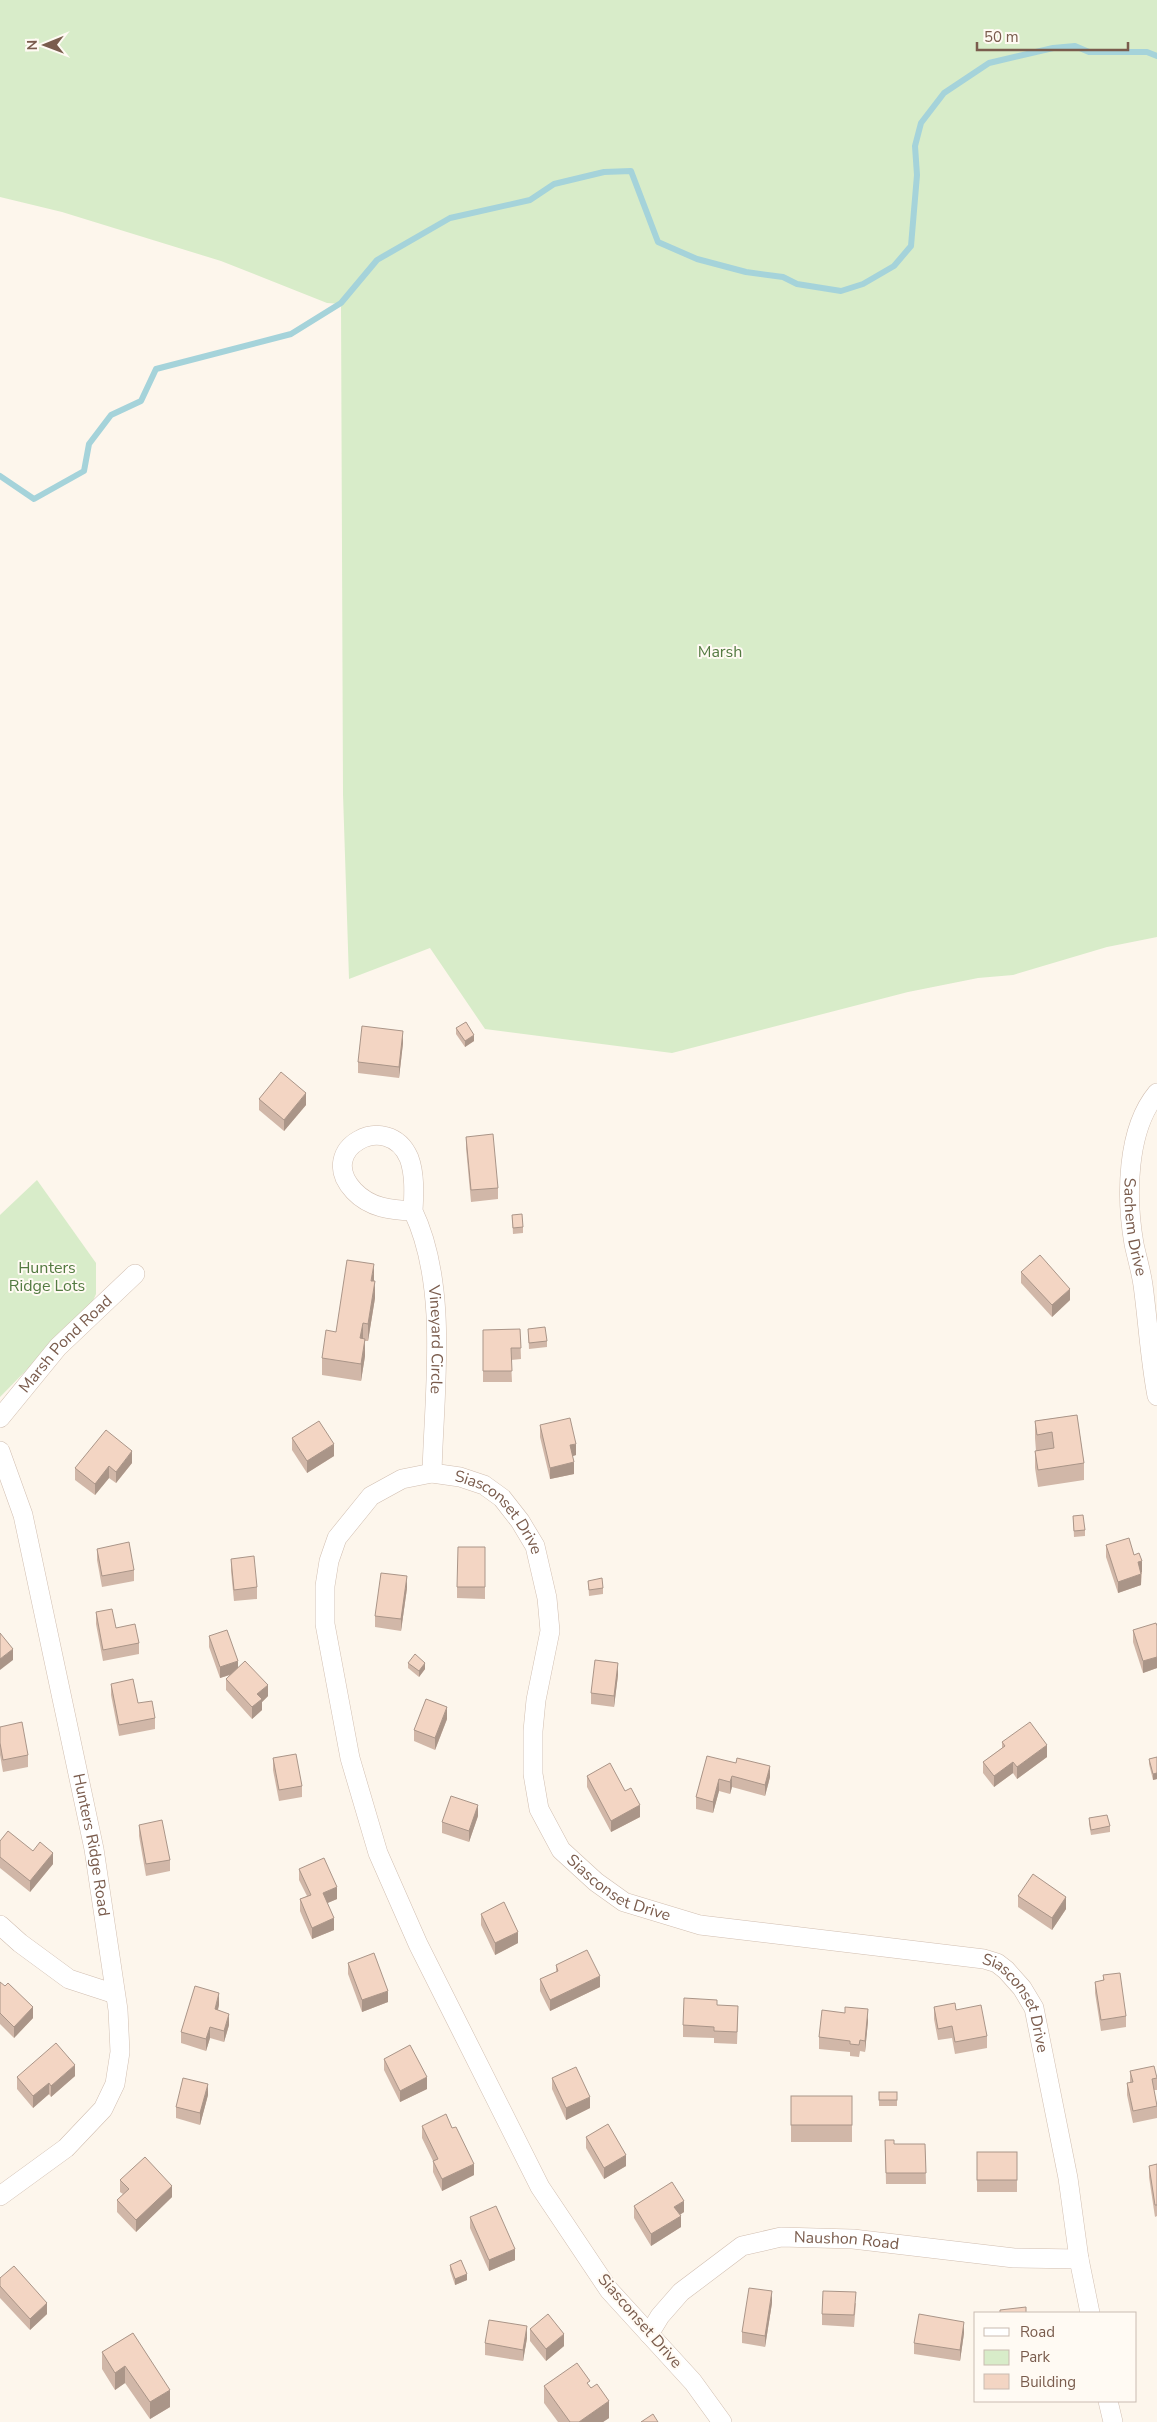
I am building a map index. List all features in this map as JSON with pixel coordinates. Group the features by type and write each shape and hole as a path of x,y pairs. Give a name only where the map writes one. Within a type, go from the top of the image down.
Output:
{"street":[{"name":"Sachem Drive","path":"1157,1093 1152,1099 1134,1139 1131,1176 1134,1242 1143,1284 1157,1396"},
{"name":"Vineyard Circle","path":"413,1211 378,1207 358,1196 342,1174 342,1160 348,1148 361,1138 376,1134 390,1138 402,1147 409,1158 413,1181 413,1211 424,1233 434,1278 436,1331 432,1473"},
{"name":"Marsh Pond Road","path":"0,1418 58,1347 134,1274"},
{"name":"Hunters Ridge Road","path":"0,1451 23,1516 56,1663 94,1850 115,1994 120,2052 115,2084 103,2109 66,2148 0,2196"},
{"name":"Siasconset Drive","path":"722,2422 693,2382 609,2290 540,2187 418,1944 382,1862 350,1758 325,1624 325,1586 329,1560 337,1538 356,1511 371,1496 402,1479 432,1473 484,1485 502,1498 520,1521 535,1546 547,1598 550,1631 536,1700 533,1731 533,1774 539,1809 561,1850 596,1882 624,1902 700,1925 963,1956 997,1963 1022,1988 1034,2008 1068,2178 1079,2259 1090,2312"},
{"path":"0,1925 20,1943 69,1979 115,1994"},
{"name":"Naushon Road","path":"649,2334 660,2316 681,2292 742,2246 781,2237 853,2239 1014,2258 1079,2259"},
{"path":"1108,2402 1113,2422"}],"green space":[{"name":"Marsh","path":"0,0 1157,0 1157,937 1107,947 1013,975 978,978 908,992 672,1053 485,1029 430,948 349,979 343,794 341,304 327,303 221,261 62,212 0,197"},
{"name":"Hunters Ridge Lots","path":"37,1180 96,1263 96,1294 92,1303 0,1397 0,1215"}],"building":[{"path":"466,1022 474,1035 465,1041 456,1028"},
{"path":"362,1026 403,1031 399,1067 358,1062"},
{"path":"281,1072 306,1093 284,1120 259,1099"},
{"path":"493,1134 498,1188 471,1190 466,1137"},
{"path":"522,1214 523,1227 513,1228 512,1215"},
{"path":"1040,1255 1070,1289 1052,1305 1021,1272"},
{"path":"347,1260 374,1264 371,1281 375,1281 368,1324 363,1323 360,1338 365,1339 361,1364 322,1358 326,1330 336,1332"},
{"path":"545,1327 547,1341 529,1343 528,1329"},
{"path":"520,1329 521,1348 511,1348 512,1371 483,1371 483,1330"},
{"path":"1077,1415 1084,1463 1038,1470 1035,1451 1054,1448 1052,1432 1037,1435 1035,1421"},
{"path":"570,1418 576,1444 570,1445 574,1462 550,1468 540,1425"},
{"path":"319,1421 334,1444 307,1461 292,1438"},
{"path":"106,1430 132,1451 116,1472 109,1466 95,1484 75,1468"},
{"path":"1083,1515 1085,1530 1074,1531 1073,1516"},
{"path":"1129,1538 1134,1555 1139,1553 1142,1561 1138,1562 1141,1574 1118,1582 1106,1545"},
{"path":"129,1542 134,1570 102,1576 97,1549"},
{"path":"458,1547 485,1547 485,1587 457,1587"},
{"path":"254,1556 257,1587 234,1590 231,1559"},
{"path":"381,1573 407,1576 401,1619 375,1616"},
{"path":"602,1578 603,1588 589,1590 588,1581"},
{"path":"112,1609 116,1628 135,1624 139,1643 103,1650 96,1612"},
{"path":"1156,1623 1157,1657 1143,1661 1133,1630"},
{"path":"227,1630 238,1661 220,1667 209,1636"},
{"path":"0,1633 13,1649 0,1659"},
{"path":"415,1654 425,1663 419,1671 408,1663"},
{"path":"595,1660 618,1663 614,1696 591,1693"},
{"path":"245,1661 268,1685 257,1694 262,1699 252,1707 226,1679"},
{"path":"133,1679 138,1703 152,1701 155,1718 119,1725 111,1684"},
{"path":"426,1699 447,1707 435,1738 414,1730"},
{"path":"22,1722 28,1755 3,1760 0,1727"},
{"path":"1030,1722 1047,1745 1017,1767 1013,1762 994,1776 983,1762 1005,1746 1002,1742"},
{"path":"296,1754 302,1786 279,1790 273,1758"},
{"path":"707,1756 736,1763 737,1758 770,1766 765,1785 732,1776 730,1782 719,1779 713,1802 696,1797"},
{"path":"1157,1757 1157,1773 1153,1774 1149,1759"},
{"path":"610,1763 625,1791 631,1788 640,1805 611,1821 587,1776"},
{"path":"451,1796 478,1805 469,1831 442,1822"},
{"path":"1107,1815 1110,1826 1091,1830 1089,1818"},
{"path":"162,1820 170,1860 146,1864 139,1825"},
{"path":"8,1831 33,1851 40,1842 53,1853 30,1881 0,1857 0,1841"},
{"path":"324,1858 337,1887 323,1893 334,1918 312,1928 300,1899 311,1895 299,1869"},
{"path":"1033,1874 1066,1897 1052,1918 1018,1896"},
{"path":"504,1902 518,1932 495,1943 481,1914"},
{"path":"587,1950 600,1976 550,2000 540,1979 558,1971 556,1965"},
{"path":"374,1953 388,1991 362,2000 348,1963"},
{"path":"1120,1973 1126,2016 1101,2020 1095,1982 1104,1980 1103,1975"},
{"path":"0,1982 5,1986 8,1983 33,2007 14,2027 0,2013"},
{"path":"195,1986 219,1993 215,2009 229,2014 224,2031 210,2027 206,2039 181,2032"},
{"path":"684,1998 717,2000 717,2005 738,2006 737,2032 714,2031 714,2027 683,2025"},
{"path":"955,2003 956,2010 981,2005 987,2036 955,2042 952,2026 938,2029 934,2007"},
{"path":"845,2007 868,2009 865,2041 860,2040 859,2045 850,2044 850,2041 819,2037 822,2010 845,2013"},
{"path":"56,2043 75,2065 51,2086 49,2083 33,2096 17,2077"},
{"path":"410,2045 427,2077 400,2091 384,2059"},
{"path":"1154,2066 1157,2078 1152,2079 1157,2106 1133,2111 1127,2083 1133,2082 1130,2071"},
{"path":"576,2067 590,2097 566,2108 552,2078"},
{"path":"183,2078 208,2084 200,2113 176,2107"},
{"path":"879,2092 897,2092 897,2100 879,2100"},
{"path":"791,2096 852,2096 852,2125 791,2125"},
{"path":"446,2114 452,2128 456,2127 474,2164 442,2179 433,2161 438,2159 422,2126"},
{"path":"608,2124 626,2155 604,2168 586,2137"},
{"path":"885,2140 894,2140 894,2144 925,2144 926,2173 886,2173"},
{"path":"977,2152 1017,2152 1017,2180 977,2180"},
{"path":"145,2157 172,2186 136,2220 117,2200 129,2189 120,2180"},
{"path":"1157,2164 1157,2205 1155,2205 1149,2166"},
{"path":"672,2182 684,2201 674,2207 681,2216 651,2234 634,2206"},
{"path":"496,2206 515,2249 489,2260 470,2217"},
{"path":"461,2260 467,2274 455,2279 450,2265"},
{"path":"14,2266 47,2303 30,2319 0,2286 0,2278"},
{"path":"749,2288 772,2291 765,2336 742,2332"},
{"path":"823,2291 856,2292 854,2315 822,2314"},
{"path":"1026,2307 1026,2312 1000,2312 1000,2310"},
{"path":"548,2314 564,2334 546,2349 530,2329"},
{"path":"919,2314 964,2322 960,2350 914,2343"},
{"path":"489,2320 527,2326 523,2350 485,2343"},
{"path":"133,2333 170,2390 150,2402 125,2366 115,2373 102,2352"},
{"path":"577,2363 590,2381 587,2383 591,2388 597,2384 609,2401 579,2422 570,2422 544,2386"},
{"path":"653,2414 658,2422 641,2422"}],"waterway":[{"path":"0,476 34,499 84,471 89,444 111,415 141,401 156,369 291,334 341,303 377,260 450,218 530,200 554,184 604,172 631,171 658,242 697,259 746,272 783,277 797,284 841,291 863,284 894,266 911,246 917,175 915,146 921,123 944,93 989,63 1053,48 1075,46 1089,52 1147,52 1157,56"}]}
